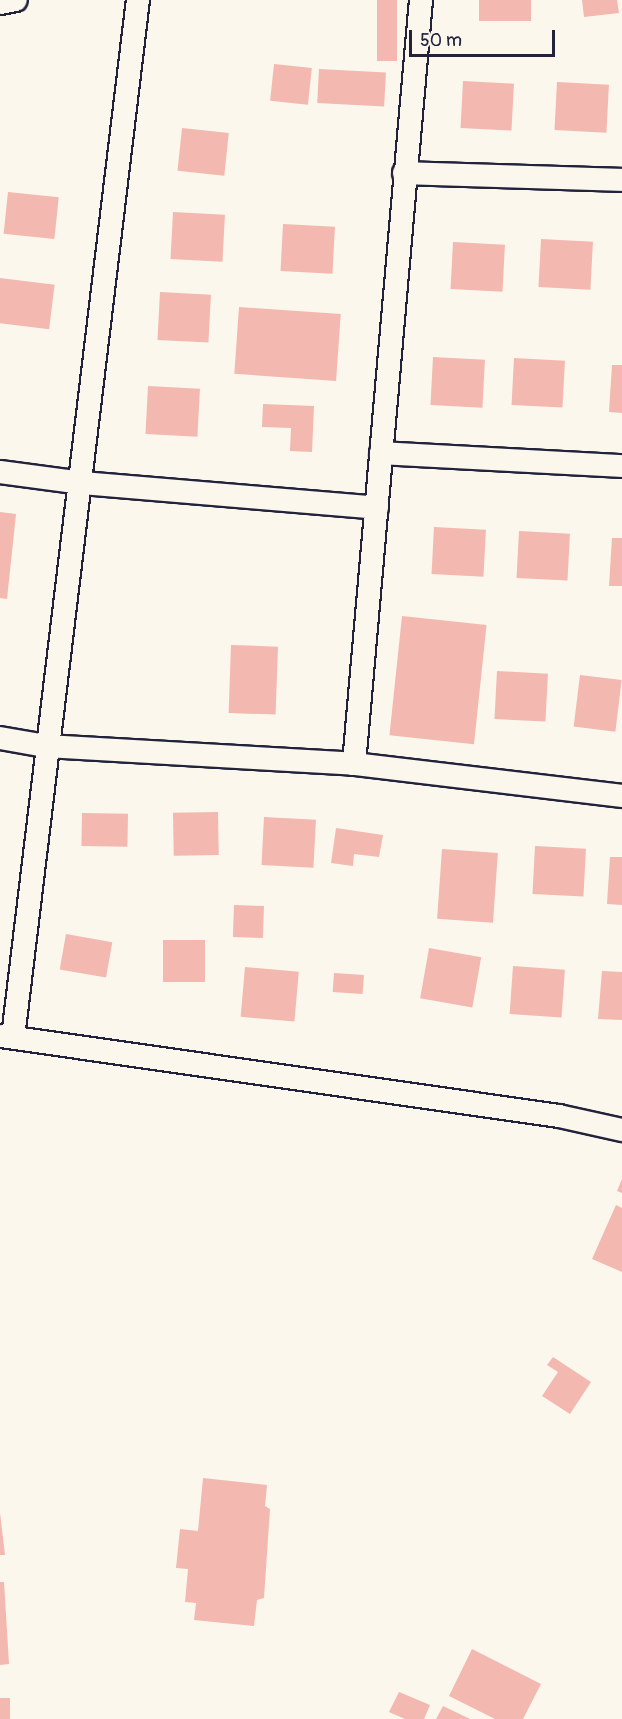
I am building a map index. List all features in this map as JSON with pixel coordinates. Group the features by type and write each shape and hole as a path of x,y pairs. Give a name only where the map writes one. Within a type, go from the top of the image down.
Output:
{"street":[{"path":"0,3 16,0"},
{"path":"138,0 82,483 7,1036 559,1116 622,1130"},
{"path":"354,764 404,173 421,0"},
{"path":"404,173 622,180"},
{"path":"381,453 622,466"},
{"path":"0,472 82,483 377,508"},
{"path":"0,738 46,746 354,764 622,796"}],"building":[{"path":"377,0 397,0 397,61 377,61"},
{"path":"479,0 531,0 531,21 479,21"},
{"path":"582,0 617,0 619,13 584,17"},
{"path":"274,64 312,68 308,105 270,101"},
{"path":"319,69 386,73 384,106 317,103"},
{"path":"463,81 514,84 511,131 461,128"},
{"path":"557,82 609,85 606,133 554,130"},
{"path":"182,128 229,133 224,176 178,171"},
{"path":"8,192 59,197 54,239 4,234"},
{"path":"173,212 225,215 222,262 171,259"},
{"path":"283,224 335,227 332,274 281,271"},
{"path":"541,239 593,242 590,290 538,287"},
{"path":"453,242 505,245 502,292 451,289"},
{"path":"0,278 55,285 49,329 0,323"},
{"path":"160,292 211,295 208,343 157,340"},
{"path":"239,307 341,314 336,381 234,374"},
{"path":"433,357 485,360 482,408 430,405"},
{"path":"514,358 565,361 562,408 512,405"},
{"path":"612,365 622,365 622,413 609,412"},
{"path":"148,386 200,389 197,437 145,434"},
{"path":"263,404 314,406 312,452 290,451 291,428 262,427"},
{"path":"0,512 16,514 7,599 0,598"},
{"path":"434,527 486,530 483,577 432,574"},
{"path":"519,531 570,534 567,581 517,578"},
{"path":"612,538 622,538 622,586 609,586"},
{"path":"402,616 487,625 474,744 389,735"},
{"path":"231,645 278,647 276,715 229,713"},
{"path":"497,671 548,674 545,722 494,719"},
{"path":"580,675 622,680 615,732 574,727"},
{"path":"218,812 219,855 174,856 173,813"},
{"path":"82,813 128,814 127,847 81,846"},
{"path":"264,817 316,820 313,868 261,865"},
{"path":"336,828 383,835 379,857 354,854 353,866 331,863"},
{"path":"535,846 586,849 583,897 532,894"},
{"path":"442,849 498,853 493,923 437,919"},
{"path":"610,857 622,857 622,905 607,904"},
{"path":"234,905 264,906 263,938 233,937"},
{"path":"66,934 112,942 106,978 60,969"},
{"path":"163,940 205,940 205,982 163,982"},
{"path":"429,948 481,957 472,1007 420,998"},
{"path":"513,966 565,970 562,1018 510,1014"},
{"path":"245,967 299,972 294,1022 241,1017"},
{"path":"602,971 622,972 622,1020 598,1019"},
{"path":"334,973 364,975 363,994 333,992"},
{"path":"622,1179 622,1193 617,1191"},
{"path":"616,1205 622,1208 622,1272 592,1259"},
{"path":"553,1357 591,1382 570,1414 542,1396 558,1372 547,1365"},
{"path":"203,1478 267,1485 265,1506 270,1509 264,1598 257,1600 254,1626 194,1620 196,1603 185,1602 188,1569 176,1568 180,1529 198,1531"},
{"path":"0,1513 5,1555 0,1555"},
{"path":"0,1582 4,1582 9,1664 0,1665"},
{"path":"472,1649 541,1684 523,1719 495,1719 449,1696"},
{"path":"399,1692 430,1705 424,1719 405,1719 389,1712"},
{"path":"0,1698 10,1698 10,1719 0,1719"},
{"path":"443,1706 470,1719 436,1719"}]}
